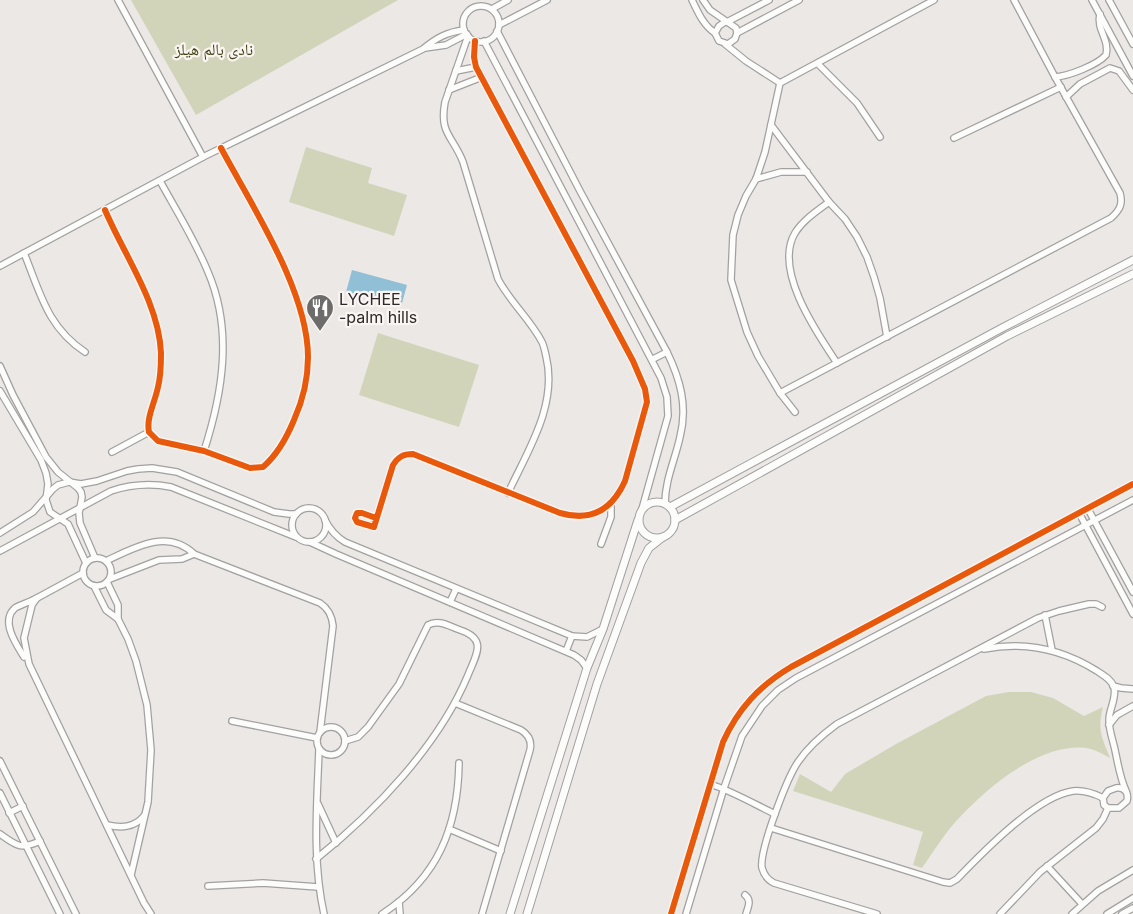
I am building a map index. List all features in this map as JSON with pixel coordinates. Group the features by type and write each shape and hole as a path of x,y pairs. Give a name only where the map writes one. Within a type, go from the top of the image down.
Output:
{"street":[{"path":"118,0 203,157"},
{"path":"492,9 508,0"},
{"path":"0,266 203,157 422,49 435,39 446,34 466,33 475,41 490,39 498,28 547,0"},
{"path":"692,0 703,21 715,33 719,41 780,83"},
{"path":"703,0 710,10 734,26 737,33"},
{"path":"715,33 718,26 768,0"},
{"path":"724,44 733,42 737,33 799,0"},
{"path":"780,83 934,0"},
{"path":"780,393 1111,218 1117,213 1122,200 1120,192 1014,0"},
{"path":"1092,0 1133,76"},
{"path":"1108,0 1133,44"},
{"path":"508,493 545,412 549,389 549,366 543,343 531,324 504,291 498,280 463,162 456,147 445,132 443,112 466,33 464,20 469,11 480,6 492,9 497,16 498,28 580,191 667,352 680,384 684,411 680,437 667,482 668,506"},
{"path":"1055,77 1074,73 1104,58 1107,51 1098,24 1100,14"},
{"path":"422,49 446,45 466,33"},
{"path":"376,518 393,465 396,460 407,454 413,454 569,516 588,516 597,513 617,498 625,481 647,402 645,389 633,361 476,67 474,57 475,41"},
{"path":"484,41 653,359 667,397 668,416 642,509 587,668 510,914"},
{"path":"1095,63 1096,69 1101,72"},
{"path":"818,64 856,103 880,137"},
{"path":"456,71 476,67"},
{"path":"1066,97 1080,84 1110,68 1120,71 1133,90"},
{"path":"1074,73 1080,77 1080,84"},
{"path":"449,90 482,77"},
{"path":"780,83 765,152 756,179 740,209 733,235 731,280 747,332 758,356 780,393 796,412"},
{"path":"954,138 1061,87"},
{"path":"770,125 829,202 846,219 867,257 880,298 887,337"},
{"path":"104,210 146,293 158,330 161,361 159,384 149,420 149,432 158,441 204,450 250,468 258,468 266,464 290,431 300,406 306,382 308,357 305,331 290,280 221,148"},
{"path":"756,179 781,172 807,172"},
{"path":"160,180 196,245 209,273 221,318 223,332 222,372 213,422 204,450"},
{"path":"829,202 802,224 794,235 789,248 788,262 791,274 808,314 824,344 837,363"},
{"path":"24,253 53,322 62,333 85,352"},
{"path":"668,506 1133,260"},
{"path":"675,520 1007,336 1133,274"},
{"path":"1002,328 1007,336"},
{"path":"653,359 667,352"},
{"path":"1,370 46,457 58,472 81,492 80,523 95,558"},
{"path":"0,391 41,460 46,473 47,506 50,512 68,524 86,562 83,573 85,580 94,586 106,610 118,619"},
{"path":"112,452 149,432"},
{"path":"0,533 33,512 58,485 70,482 81,484 98,481 138,469 165,470 189,477 274,512 296,514 310,508 319,512 333,533 345,542 572,636 587,637 602,629"},
{"path":"0,551 111,491 126,486 156,484 186,492 305,542 310,542 327,551 566,651 581,660 587,668"},
{"path":"671,914 723,742 735,719 751,698 770,680 1133,485"},
{"path":"686,914 737,747 748,725 762,706 787,684 1133,500"},
{"path":"527,914 597,684 644,555 656,542 672,531 675,520 668,506 656,502 642,509"},
{"path":"601,544 611,517 610,504"},
{"path":"1088,509 1133,592"},
{"path":"1079,513 1133,614"},
{"path":"296,514 292,523 296,537"},
{"path":"310,542 320,538 323,534 325,520"},
{"path":"638,520 641,530 648,537 663,538"},
{"path":"78,546 87,541"},
{"path":"86,562 95,558 106,560 141,544 155,541 169,542 182,546 194,554 320,603 330,613 333,626 320,732 317,738 319,749 316,859 318,887 324,914"},
{"path":"94,586 101,586 109,580 159,560 182,559 194,554"},
{"path":"106,560 111,569 109,580 118,605 118,619 136,660 147,705 150,727 151,759 148,802 131,875"},
{"path":"83,573 14,609 7,619 8,632 28,664 151,914"},
{"path":"450,602 456,589"},
{"path":"28,664 24,638 30,610 37,598"},
{"path":"877,914 770,880 766,877 762,866 771,828 775,814 797,764 823,735 847,719 1045,615 1089,604 1096,604 1102,607"},
{"path":"1045,615 1052,650"},
{"path":"316,859 369,812 402,776 443,722 456,703 478,650 476,639 467,632 439,622 433,622 428,625 424,629 413,657 399,684 368,727 358,737 345,741"},
{"path":"566,651 572,636"},
{"path":"976,651 1017,646 1052,650 1082,662 1108,678 1114,692 1109,725 1119,771 1133,803"},
{"path":"1113,686 1133,689"},
{"path":"456,703 521,730 530,741 530,750 482,914"},
{"path":"1109,725 1120,713 1133,706"},
{"path":"232,722 317,738"},
{"path":"319,749 325,754 333,755 340,752 345,741 343,734 337,728 330,727 320,732"},
{"path":"0,761 76,914"},
{"path":"382,914 412,890 435,862 449,829 457,796 459,763"},
{"path":"710,784 724,788 775,814"},
{"path":"1122,788 1127,793 1127,801 1122,806 1113,809 1108,808 1103,803 1105,793 1113,789 1122,788"},
{"path":"771,828 947,883 957,879 988,847 1016,823 1054,798 1068,792 1078,791 1094,793 1103,798"},
{"path":"0,793 60,914"},
{"path":"317,802 336,843"},
{"path":"9,813 23,806"},
{"path":"1000,914 1047,866 1096,828 1108,808"},
{"path":"107,824 121,827 128,826 141,820 145,815"},
{"path":"449,829 501,851"},
{"path":"0,834 16,844 26,847 40,841"},
{"path":"1047,866 1082,904"},
{"path":"1072,914 1098,890 1133,870"},
{"path":"208,886 263,883 318,887"},
{"path":"745,895 749,902 746,914"},
{"path":"1108,914 1133,898"},
{"path":"398,902 400,914"},
{"path":"1122,914 1133,908"}],"green space":[{"name":"نادى بالم هيلز","path":"131,0 398,0 196,115"},
{"path":"306,147 372,168 368,183 407,195 394,236 289,202"},
{"path":"378,333 479,365 459,427 359,395"},
{"path":"1009,692 1031,692 1053,698 1084,716 1103,707 1100,728 1110,758 1086,748 1069,748 1034,759 1001,780 973,804 945,835 922,868 913,865 923,832 793,791 800,774 831,792 845,774 896,744 986,696"}],"water":[{"path":"352,270 407,285 401,307 346,292"}],"cycle path":[{"path":"376,518 362,513 357,513 355,518 357,522 374,527 393,465 401,456 413,454 560,513 581,516 599,511 614,500 625,481 647,402 645,389 633,361 476,67 474,57 475,41"},
{"path":"105,210 147,298 159,334 161,353 160,374 150,416 149,432 158,441 204,451 250,468 263,467 281,445 300,405 308,365 306,331 289,277 262,222 221,148"},
{"path":"671,914 723,742 735,719 759,690 791,667 1133,484"}],"place":[{"name":"LYCHEE -palm hills","path":"320,332"}]}
